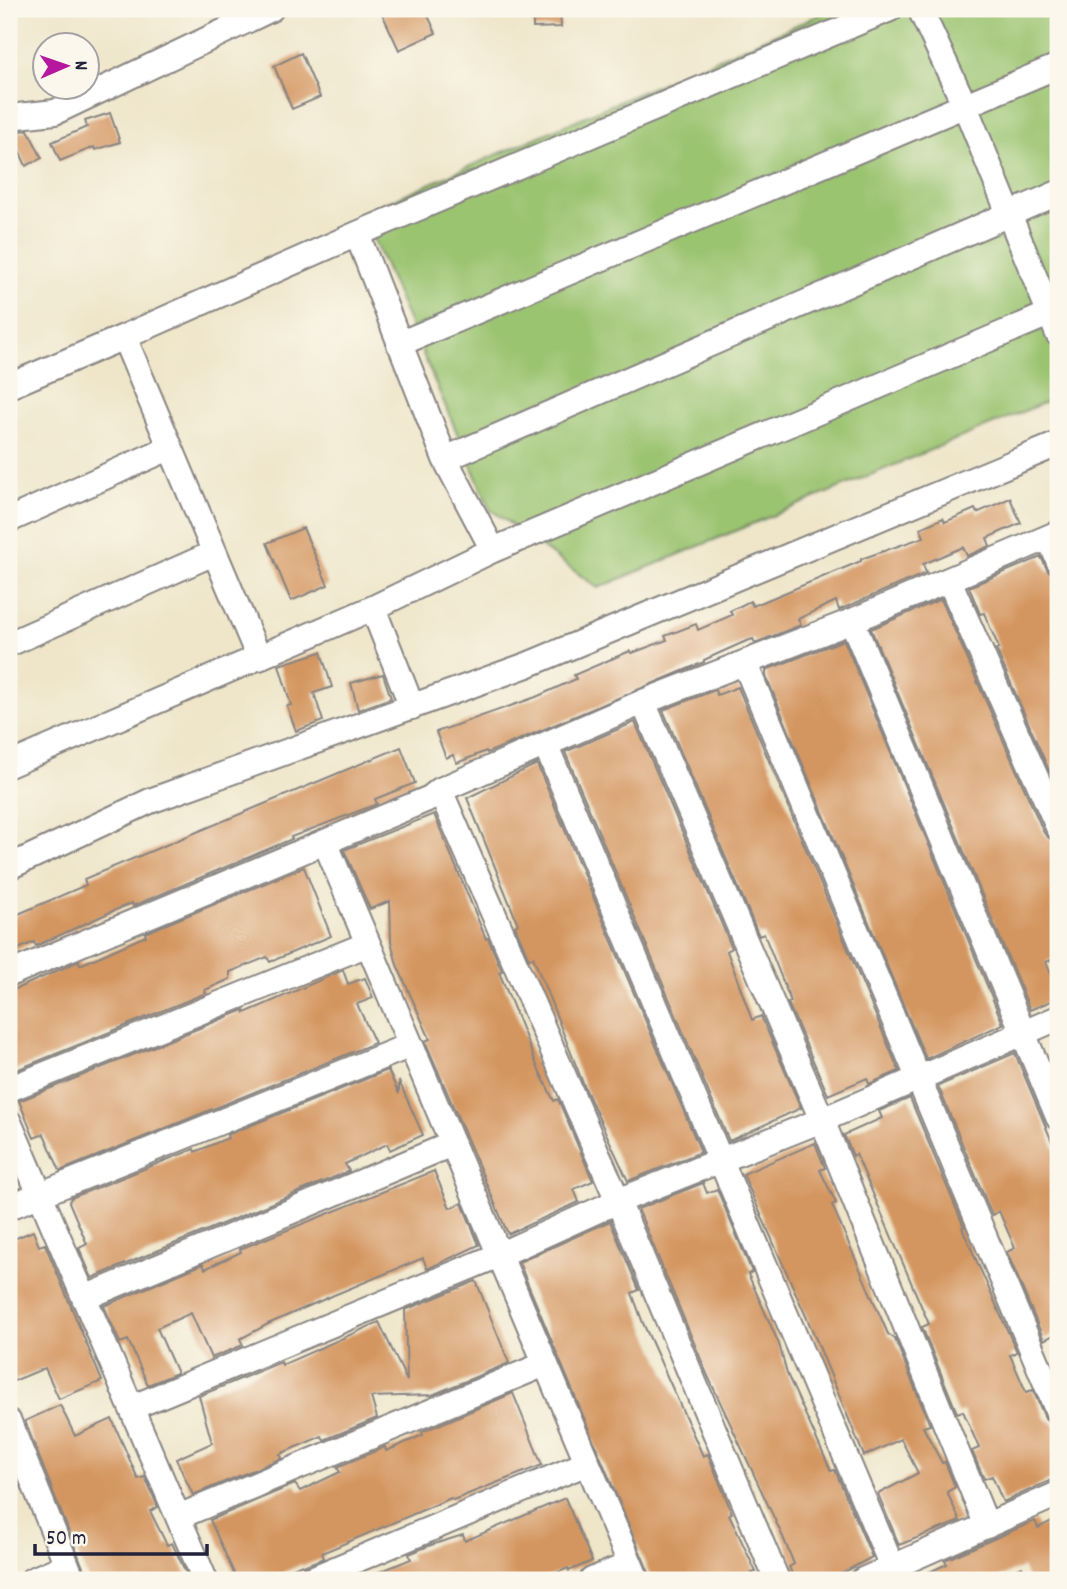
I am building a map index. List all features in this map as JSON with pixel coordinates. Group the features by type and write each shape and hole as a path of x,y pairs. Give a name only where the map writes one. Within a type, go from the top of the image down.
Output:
{"street":[{"path":"9,117 55,112 271,9"},
{"path":"9,386 356,234 890,9"},
{"path":"9,765 373,608 493,550 1056,319 965,106 920,9"},
{"path":"399,344 1058,66"},
{"path":"444,459 1058,193"},
{"path":"356,234 444,459 493,550"},
{"path":"124,337 259,658"},
{"path":"9,867 150,801 527,665 1058,444"},
{"path":"9,520 169,448"},
{"path":"9,974 430,798 440,790 643,702 746,664 949,580 1055,543"},
{"path":"9,644 214,553"},
{"path":"949,580 1058,827"},
{"path":"373,608 412,707"},
{"path":"852,621 1058,1117"},
{"path":"746,664 1058,1412"},
{"path":"643,702 821,1120 987,1526"},
{"path":"546,746 893,1569"},
{"path":"440,790 618,1200 777,1580"},
{"path":"325,842 633,1572 592,1580"},
{"path":"9,1089 369,944"},
{"path":"133,1407 499,1255 618,1200 821,1120 1058,1018"},
{"path":"9,1207 411,1045"},
{"path":"9,1122 205,1580"},
{"path":"84,1297 452,1144"},
{"path":"177,1517 545,1364"},
{"path":"9,1422 70,1573 32,1580"},
{"path":"309,1580 587,1463"},
{"path":"863,1580 1058,1494"}],"green space":[{"path":"833,9 1058,9 1058,397 598,588 490,509 362,213"}],"building":[{"path":"380,9 425,9 436,33 399,50"},
{"path":"533,9 560,9 561,27 533,28"},
{"path":"301,53 320,97 292,109 274,66"},
{"path":"110,113 120,142 95,150 94,147 60,161 52,142 87,127 85,121"},
{"path":"28,130 42,158 26,166 11,132"},
{"path":"1010,498 1021,523 987,538 990,546 967,556 963,547 923,564 926,573 839,610 836,601 798,619 801,625 755,643 753,639 744,642 704,662 487,753 486,751 457,763 453,755 446,758 436,732 536,697 576,679 574,675 630,651 632,653 667,640 665,636 696,624 698,630 732,615 730,611 750,601 753,606 861,559 924,537 920,528 943,518 945,522 975,509 977,513"},
{"path":"303,528 328,585 291,601 267,543"},
{"path":"1041,557 1048,571 1058,575 1058,791 996,649 999,648 984,613 980,614 969,587"},
{"path":"941,599 1044,833 1058,842 1058,957 1046,962 1058,990 1058,998 1030,1010 871,629"},
{"path":"844,640 1003,1024 926,1059 766,676 766,670"},
{"path":"321,652 332,687 314,693 323,721 296,731 287,706 291,705 279,665"},
{"path":"383,674 391,698 358,710 351,683"},
{"path":"738,687 899,1071 869,1084 867,1078 828,1095 788,1003 791,1002 764,934 759,936 663,710 715,690 717,695"},
{"path":"635,722 732,948 727,951 752,1020 761,1016 801,1108 729,1141 565,752"},
{"path":"401,747 415,783 375,799 377,804 291,837 292,839 133,906 132,903 36,946 34,942 9,953 9,918 86,885 84,879"},
{"path":"537,764 701,1152 628,1181 585,1088 533,957 529,959 515,926 518,924 467,798"},
{"path":"434,814 502,971 499,972 538,1068 554,1101 558,1099 593,1181 574,1189 579,1202 508,1234 425,1041 430,1039 397,965 391,941 390,901 370,909 344,850"},
{"path":"304,867 331,936 270,962 267,957 230,972 230,979 205,990 206,993 9,1073 9,992 79,961 80,965 146,936 145,933"},
{"path":"343,970 348,984 365,978 373,998 357,1004 375,1043 60,1171 44,1134 34,1138 19,1101 244,1010 245,1013"},
{"path":"1015,1053 1058,1156 1058,1333 1044,1340 1007,1252 1015,1248 999,1211 992,1215 938,1086"},
{"path":"388,1070 399,1094 399,1081 423,1135 390,1150 387,1144 345,1164 349,1171 92,1278 79,1248 87,1244 69,1202 71,1198 194,1149 195,1152 228,1138 227,1135"},
{"path":"910,1098 964,1227 962,1228 1017,1352 1010,1355 1026,1392 1033,1390 1045,1418 1058,1427 1058,1477 1003,1502 992,1476 984,1479 972,1451 979,1448 963,1411 957,1413 922,1327 929,1324 856,1154 853,1156 844,1135 882,1118 879,1111"},
{"path":"815,1143 825,1168 820,1170 836,1203 832,1205 888,1334 895,1339 930,1425 923,1427 942,1463 945,1462 955,1487 947,1492 960,1521 899,1545 878,1494 918,1473 901,1439 864,1456 743,1174"},
{"path":"434,1171 450,1208 462,1203 479,1245 427,1269 423,1258 334,1295 268,1324 240,1339 243,1345 211,1358 191,1313 157,1328 177,1373 148,1385 128,1340 120,1343 104,1306 203,1264 205,1269 241,1252 240,1249"},
{"path":"703,1183 707,1193 717,1189 752,1272 748,1274 779,1344 787,1374 831,1471 835,1470 872,1557 830,1580 795,1580 789,1567 794,1564 783,1537 707,1374 638,1209"},
{"path":"610,1221 639,1290 632,1293 643,1323 703,1456 708,1454 732,1513 729,1514 756,1572 752,1573 755,1580 652,1580 527,1282 519,1262"},
{"path":"33,1231 39,1246 45,1244 102,1381 59,1399 45,1368 9,1383 9,1241"},
{"path":"476,1281 509,1363 432,1395 371,1397 377,1418 324,1440 322,1436 280,1454 282,1458 193,1495 176,1459 212,1443 199,1396 281,1362 282,1365 379,1322 407,1381 405,1310"},
{"path":"513,1393 542,1465 453,1500 451,1498 322,1553 324,1558 303,1566 302,1564 266,1580 237,1580 210,1520 295,1484 300,1491 340,1472 337,1467 385,1447 386,1451 391,1449 423,1435 422,1432"},
{"path":"60,1405 75,1436 112,1419 138,1479 145,1477 158,1507 150,1511 167,1545 172,1543 187,1575 175,1580 88,1580 25,1421"},
{"path":"565,1498 592,1561 569,1571 568,1568 540,1580 360,1580 411,1559 409,1554 431,1545 463,1535 465,1541"},
{"path":"1058,1518 1058,1580 1028,1580 1022,1567 993,1580 912,1580 947,1564 945,1560 1035,1521 1038,1528"}]}
